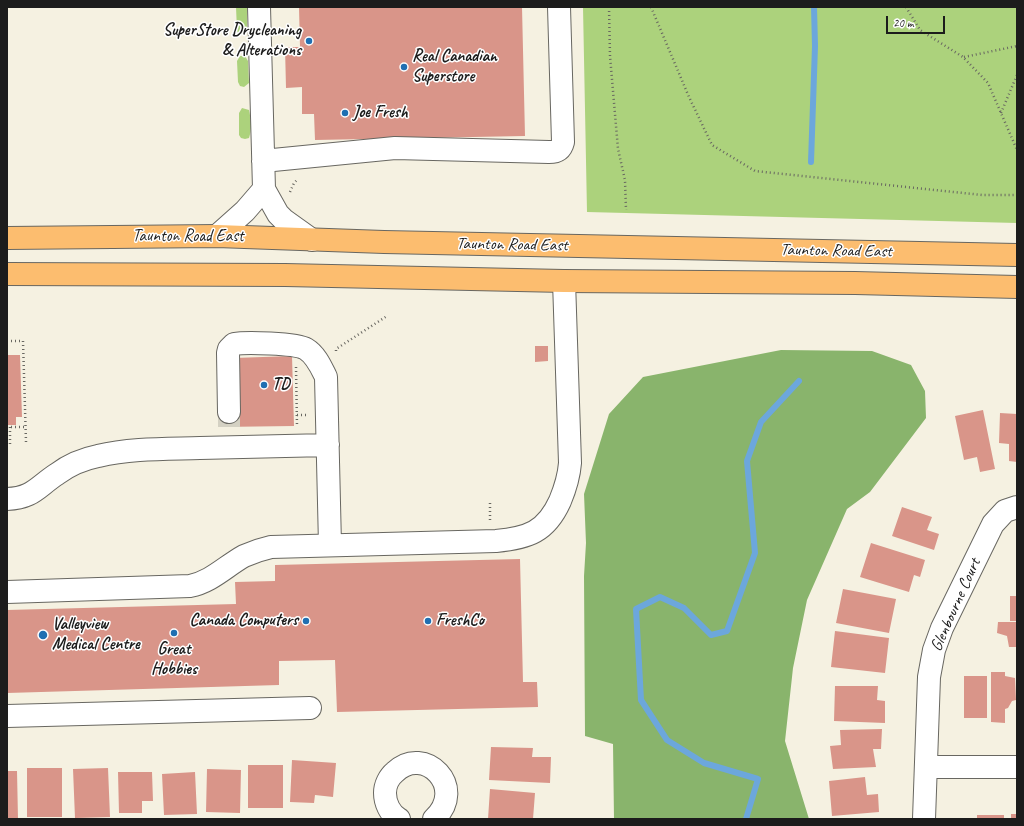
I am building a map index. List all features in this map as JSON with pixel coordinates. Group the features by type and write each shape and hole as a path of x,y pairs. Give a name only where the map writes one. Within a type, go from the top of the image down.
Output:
{"main road":[{"name":"Taunton Road East","path":"7,238 217,236 312,240 1017,255"},
{"name":"Taunton Road East","path":"7,274 285,275 564,281 854,283 1017,288"}],"street":[{"path":"259,7 264,189 278,214 312,240"},
{"path":"263,161 389,148 550,152 559,150 562,148 563,142 559,7"},
{"path":"217,236 245,211 264,189"},
{"path":"7,592 190,586 205,581 243,556 262,549 279,546 503,540 522,537 534,532 544,526 553,515 562,496 569,473 570,455 564,281"},
{"path":"229,429 228,353 229,349 234,344 299,346 306,349 330,367 328,445 330,545"},
{"path":"7,499 23,498 34,492 58,473 80,462 98,456 141,449 229,429 328,445"},
{"name":"Glenbourne Court","path":"924,819 929,677 936,644 942,628 993,524 1005,511 1017,507"},
{"path":"7,716 310,708"},
{"path":"396,818 386,802 385,792 387,783 399,768 407,764 418,763 438,771 444,780 447,790 446,801 441,811 434,819"},
{"path":"926,767 1017,767"}],"path":[{"path":"609,7 610,56 618,149 625,180 626,210"},
{"path":"651,7 689,97 712,145 756,171 982,195 1017,195"},
{"path":"906,7 920,30 963,57 988,83 1000,114 1017,150"},
{"path":"963,57 1017,46"},
{"path":"1000,114 1017,75"},
{"path":"289,194 294,183 300,177"},
{"path":"330,367 336,349 387,316"},
{"path":"7,341 23,341 26,442"},
{"path":"295,362 299,415 297,431"},
{"path":"10,446 8,427 26,427"},
{"path":"490,503 490,521 492,525"}],"green space":[{"path":"236,7 247,7 247,29 244,35 238,34"},
{"path":"583,7 1017,7 1017,223 587,212"},
{"path":"240,56 245,56 248,61 249,83 244,87 240,86 238,82 237,61"},
{"path":"242,108 249,110 251,120 251,131 249,138 245,139 241,138 239,135 239,113"},
{"path":"781,350 872,351 911,365 925,391 926,418 870,492 847,509 807,600 793,668 785,741 809,819 614,819 613,744 585,736 584,576 586,543 584,494 609,414 643,377"}],"building":[{"name":"Real Canadian Superstore","path":"299,7 522,7 525,136 315,140 314,114 302,114 302,87 286,88 285,47 300,47"},
{"path":"535,346 548,346 548,361 535,362"},
{"path":"7,355 20,355 22,417 16,417 16,425 7,425"},
{"name":"TD","path":"292,356 294,426 219,427 218,413 234,358"},
{"path":"983,410 995,469 980,472 977,457 964,460 955,416"},
{"path":"1000,413 1017,414 1017,462 1009,461 1009,444 999,443"},
{"path":"902,507 932,517 927,530 939,534 934,550 892,536"},
{"path":"871,543 925,560 920,577 914,575 909,592 860,577"},
{"path":"520,559 523,682 537,682 538,707 337,712 335,660 279,661 279,685 7,693 7,610 236,604 235,582 275,581 275,565"},
{"path":"843,589 896,599 889,633 836,623"},
{"path":"1010,596 1017,596 1017,621 1010,621"},
{"path":"998,622 1017,622 1017,647 1009,647 1007,636 997,633"},
{"path":"835,631 889,638 885,673 831,667"},
{"path":"991,672 1005,672 1005,676 1015,678 1016,700 1012,701 1008,708 1005,709 1005,723 991,722"},
{"path":"964,676 987,676 987,718 964,718"},
{"path":"835,686 878,686 877,700 885,701 885,723 834,721"},
{"path":"882,729 881,749 873,749 876,767 833,769 830,746 841,745 840,730"},
{"path":"491,747 533,748 532,757 551,757 550,783 489,780"},
{"path":"292,760 336,763 333,797 315,795 314,803 290,802"},
{"path":"248,765 283,765 283,808 248,808"},
{"path":"27,768 62,768 62,817 27,817"},
{"path":"108,768 110,817 75,818 73,769"},
{"path":"207,769 241,770 240,813 206,812"},
{"path":"7,771 17,771 18,819 7,819"},
{"path":"118,772 152,772 153,801 142,801 142,813 119,813"},
{"path":"195,772 197,814 164,815 162,774"},
{"path":"865,777 867,795 878,794 879,812 832,816 829,781"},
{"path":"490,789 535,793 533,819 488,819"},
{"path":"1011,814 1017,814 1017,819 1011,819"},
{"path":"977,815 1004,815 1004,819 977,819"}],"waterway":[{"path":"811,162 815,46 814,7"},
{"path":"746,819 758,779 704,763 667,740 641,700 636,609 660,597 684,608 711,635 727,631 755,553 747,461 761,422 799,381"}],"tunnel":[{"path":"229,412 229,427"}],"place":[{"name":"SuperStore Drycleaning & Alterations","path":"309,41"},
{"name":"Real Canadian Superstore","path":"404,67"},
{"name":"Joe Fresh","path":"345,113"},
{"name":"TD","path":"264,385"},
{"name":"Canada Computers","path":"306,621"},
{"name":"FreshCo","path":"428,621"},
{"name":"Great Hobbies","path":"174,633"},
{"name":"Valleyview Medical Centre","path":"43,635"}]}
